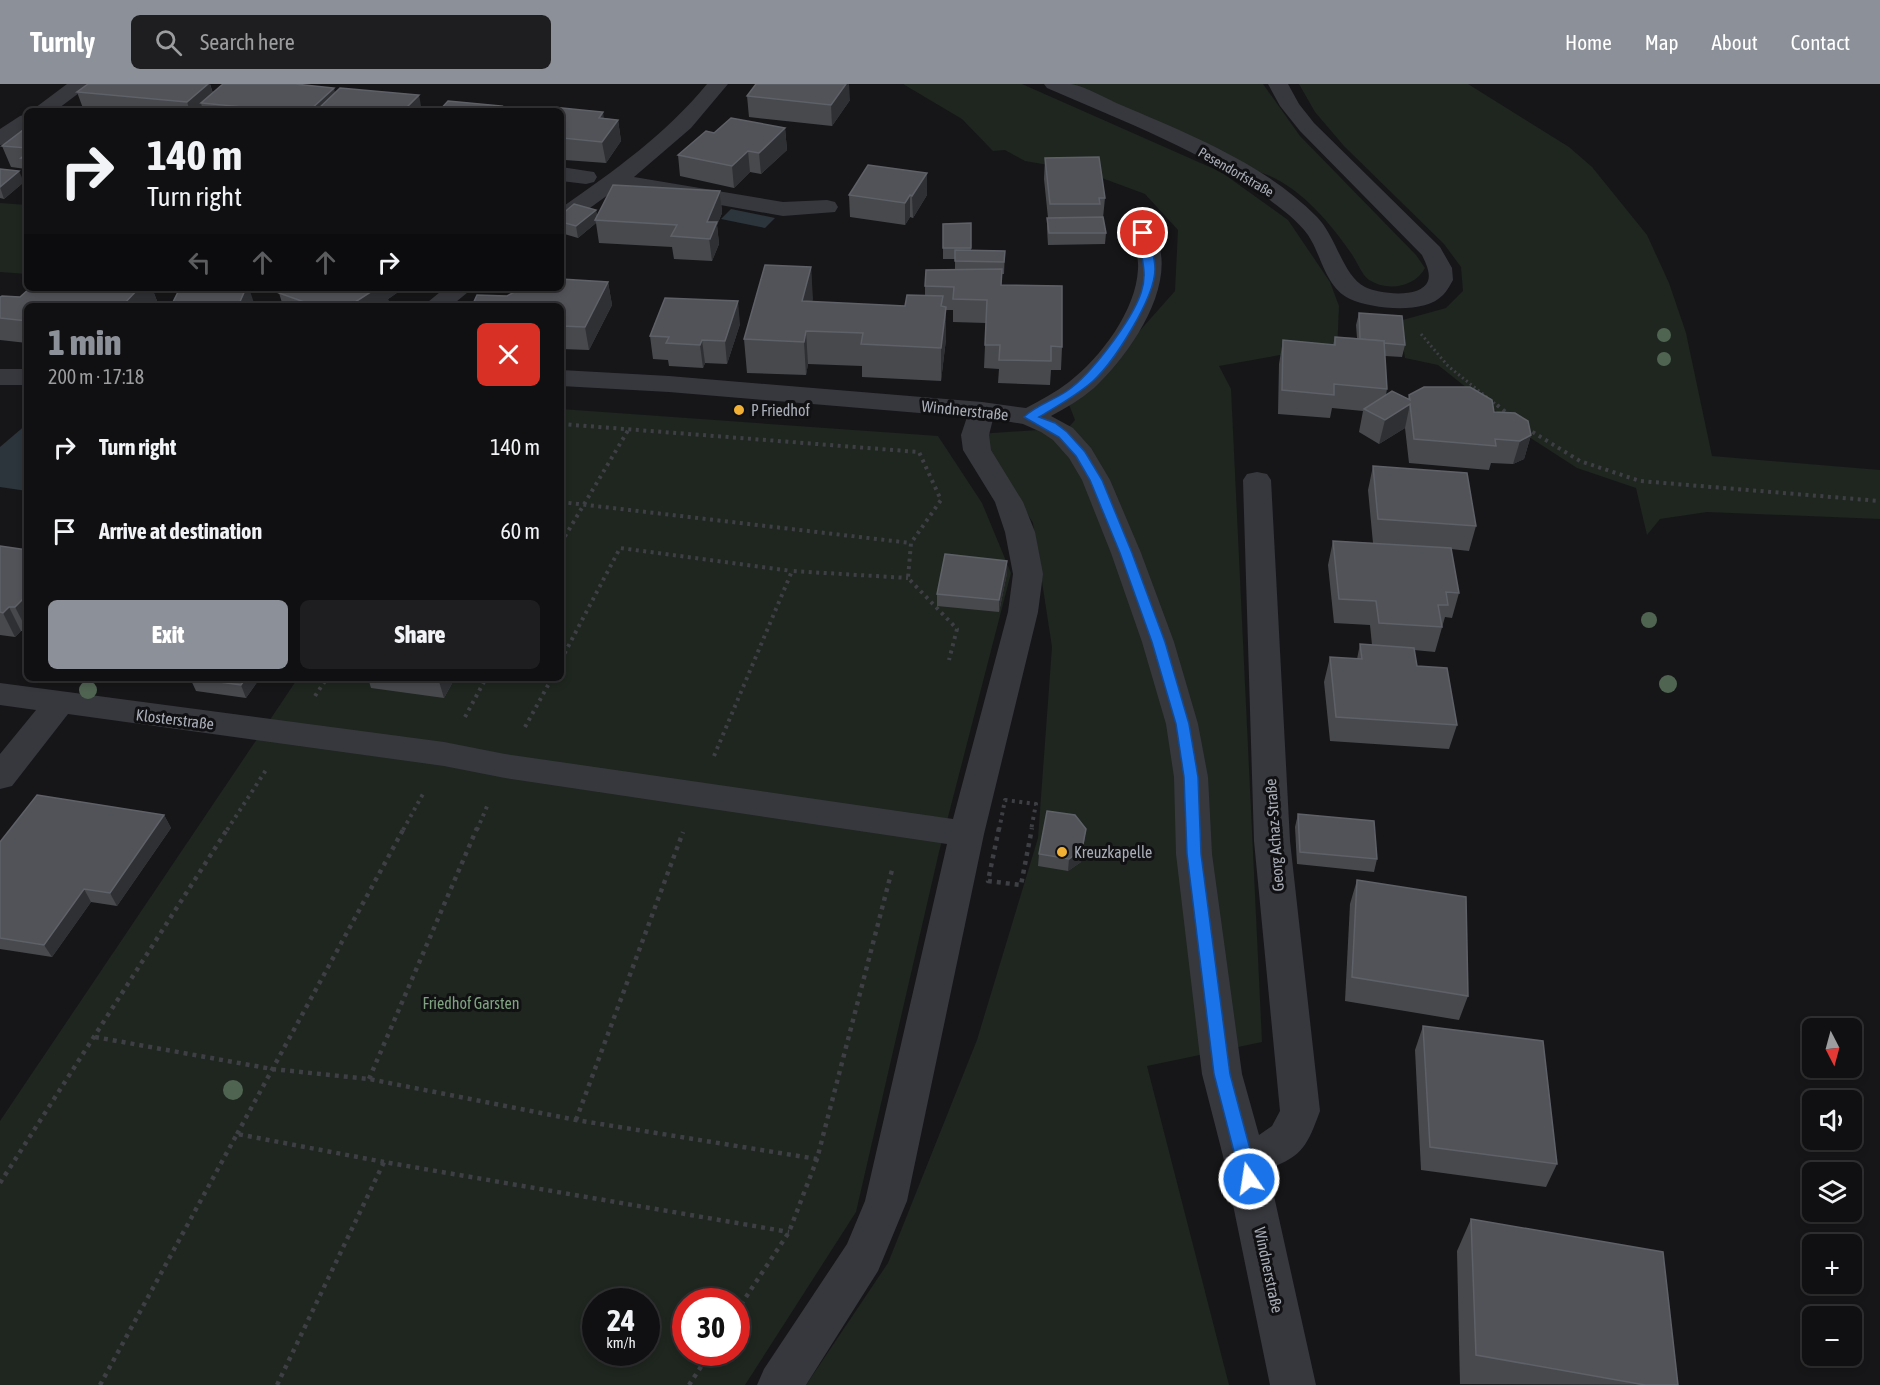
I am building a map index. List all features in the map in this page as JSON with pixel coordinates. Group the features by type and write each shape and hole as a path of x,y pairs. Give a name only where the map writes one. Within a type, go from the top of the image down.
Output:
{"street":[{"path":"45,108 81,84"},
{"path":"564,216 666,141 700,108 718,84"},
{"name":"Pesendorfstraße","path":"1054,84 1236,168 1268,189 1300,213 1319,234 1341,277 1353,290 1371,298 1394,302 1432,292 1441,280 1440,268 1432,252 1307,127 1290,106 1278,84"},
{"path":"0,139 24,122"},
{"path":"564,174 586,177"},
{"path":"615,180 783,209 827,207"},
{"path":"1030,417 1071,393 1091,377 1110,354 1131,321 1146,294 1150,269 1143,233"},
{"path":"439,303 457,291"},
{"path":"0,377 24,377"},
{"name":"Windnerstraße","path":"564,378 982,410 1030,417 1063,434 1081,454 1096,480 1126,553 1158,642 1182,724 1191,777 1194,854 1222,1074 1244,1156 1293,1385"},
{"path":"780,1385 863,1257 886,1201 967,834 1023,612 1028,574 1020,532 1009,502 976,450 975,435 982,410"},
{"name":"Georg Achaz-Straße","path":"1244,1156 1271,1152 1292,1134 1300,1111 1272,841 1257,480"},
{"name":"Klosterstraße","path":"0,694 59,704 444,754 505,766 967,834"},
{"path":"0,777 59,704"}],"path":[{"path":"1394,302 1448,366 1514,419"},
{"path":"564,424 630,427 919,452 941,500 911,543 908,578 957,630 949,660"},
{"path":"1524,426 1576,460 1608,474 1640,481 1880,501"},
{"path":"564,538 630,427"},
{"path":"564,502 911,543"},
{"path":"564,654 621,548 792,571"},
{"path":"0,1183 325,681"},
{"path":"100,1385 484,681"},
{"path":"369,1079 505,766 550,681"},
{"path":"1021,885 1036,804"},
{"path":"750,1291 789,1232 817,1160 904,824"},
{"path":"95,1037 272,1069 369,1079 576,1120 817,1160"},
{"path":"237,1134 384,1162 789,1232"},
{"path":"277,1385 384,1162"},
{"path":"689,1385 701,1366"}],"green space":[{"path":"903,84 1022,84 1221,172 1288,220 1330,282 1339,306 1337,353 1297,352 1219,366 1231,389 1262,1042 1147,1066 1229,1385 806,1385 888,1263 977,1040 1038,838 1052,647 1033,523 979,434 1068,428 1075,420 1068,402 1081,397 1175,291 1178,230 1145,194 1083,171 1025,161 1005,150 993,151 962,119"},
{"path":"1068,84 1263,84 1300,136 1416,255 1425,268 1415,280 1400,286 1376,284 1364,274 1342,240 1321,215 1298,193 1271,176"},
{"path":"1299,84 1468,84 1569,147 1592,167 1647,235 1669,283 1686,333 1712,456 1880,470 1880,519 1707,512 1660,519 1647,535 1636,488 1577,468 1526,435 1438,365 1405,358 1399,321 1446,308 1463,291 1461,267 1444,244 1344,146 1315,112"},
{"path":"0,203 24,205 24,274 0,272"},
{"name":"Friedhof Garsten","path":"564,409 938,436 982,503 1011,573 939,852 856,1212 745,1385 0,1385 0,1121 296,681 564,681"}],"shaded area":[{"path":"731,209 775,218 765,228 721,219"},
{"path":"24,427 24,491 0,487 0,447"}],"building":[{"path":"88,84 208,84 187,102 77,92"},
{"path":"223,84 295,84 334,88 312,108 252,108 201,103"},
{"path":"756,84 846,84 831,105 747,96"},
{"path":"340,88 419,95 406,108 319,108"},
{"path":"448,101 502,106 500,108 442,108"},
{"path":"564,108 603,112 599,118 618,120 602,142 564,138"},
{"path":"731,118 785,128 759,153 748,151 732,166 678,155 706,131 714,133"},
{"path":"24,129 24,148 2,146"},
{"path":"1099,157 1105,198 1099,198 1100,204 1050,204 1045,158"},
{"path":"868,165 927,173 905,203 849,195"},
{"path":"0,169 19,171 0,187"},
{"path":"613,185 720,191 707,222 717,222 710,239 671,236 677,225 595,220"},
{"path":"574,204 596,210 576,226 564,223 564,212"},
{"path":"1103,217 1106,233 1049,233 1047,218"},
{"path":"971,223 971,248 943,248 943,224"},
{"path":"955,250 1005,251 1004,262 955,261"},
{"path":"765,265 811,267 802,301 905,306 907,295 943,296 941,306 946,307 941,348 861,344 863,333 806,331 804,342 744,339"},
{"path":"1002,269 1001,285 1062,286 1062,347 1051,346 1051,361 999,360 1000,345 985,345 987,300 953,299 954,287 925,286 926,270"},
{"path":"564,279 608,282 585,327 564,326 564,303 473,303 477,295 507,296 516,291 564,291"},
{"path":"27,291 136,291 125,303 24,303 24,321 0,318 0,297 20,297"},
{"path":"178,291 245,291 239,303 172,303"},
{"path":"282,291 372,291 354,303 307,303 279,293"},
{"path":"665,298 738,301 725,341 702,340 700,345 666,343 669,337 650,336"},
{"path":"1359,313 1402,316 1405,345 1360,339"},
{"path":"1335,337 1384,341 1387,389 1334,384 1334,395 1282,390 1283,340 1335,345"},
{"path":"1424,387 1470,387 1492,400 1494,412 1515,413 1528,421 1531,435 1520,441 1495,439 1496,446 1414,439 1410,404 1385,420 1364,409 1392,391 1410,400 1409,395"},
{"path":"1373,466 1467,473 1476,526 1378,519"},
{"path":"1333,541 1451,548 1459,593 1446,592 1448,605 1438,605 1442,627 1379,623 1376,601 1339,599"},
{"path":"0,546 24,550 24,598 15,607 9,607 3,613 0,612"},
{"path":"945,554 1007,561 999,600 937,594"},
{"path":"1360,644 1414,648 1417,666 1447,668 1457,725 1336,717 1330,657 1362,659"},
{"path":"212,681 244,681 241,685"},
{"path":"37,795 164,815 110,893 84,889 44,945 0,938 0,842"},
{"name":"Kreuzkapelle","path":"1047,811 1075,815 1086,829 1082,849 1069,859 1039,854"},
{"path":"1298,814 1374,821 1377,859 1300,852"},
{"path":"1357,880 1466,897 1468,996 1352,977"},
{"path":"1423,1026 1543,1041 1557,1164 1430,1147"},
{"path":"1471,1219 1663,1252 1678,1385 1645,1385 1476,1355"}],"place":[{"name":"P Friedhof","path":"739,410"},
{"name":"Kreuzkapelle","path":"1062,852"}],"route":[{"path":"1143,233 1150,269 1146,294 1131,321 1110,354 1091,377 1071,393 1030,417 1063,434 1081,454 1096,480 1126,553 1158,642 1182,724 1191,777 1194,854 1222,1074 1249,1179"}]}
